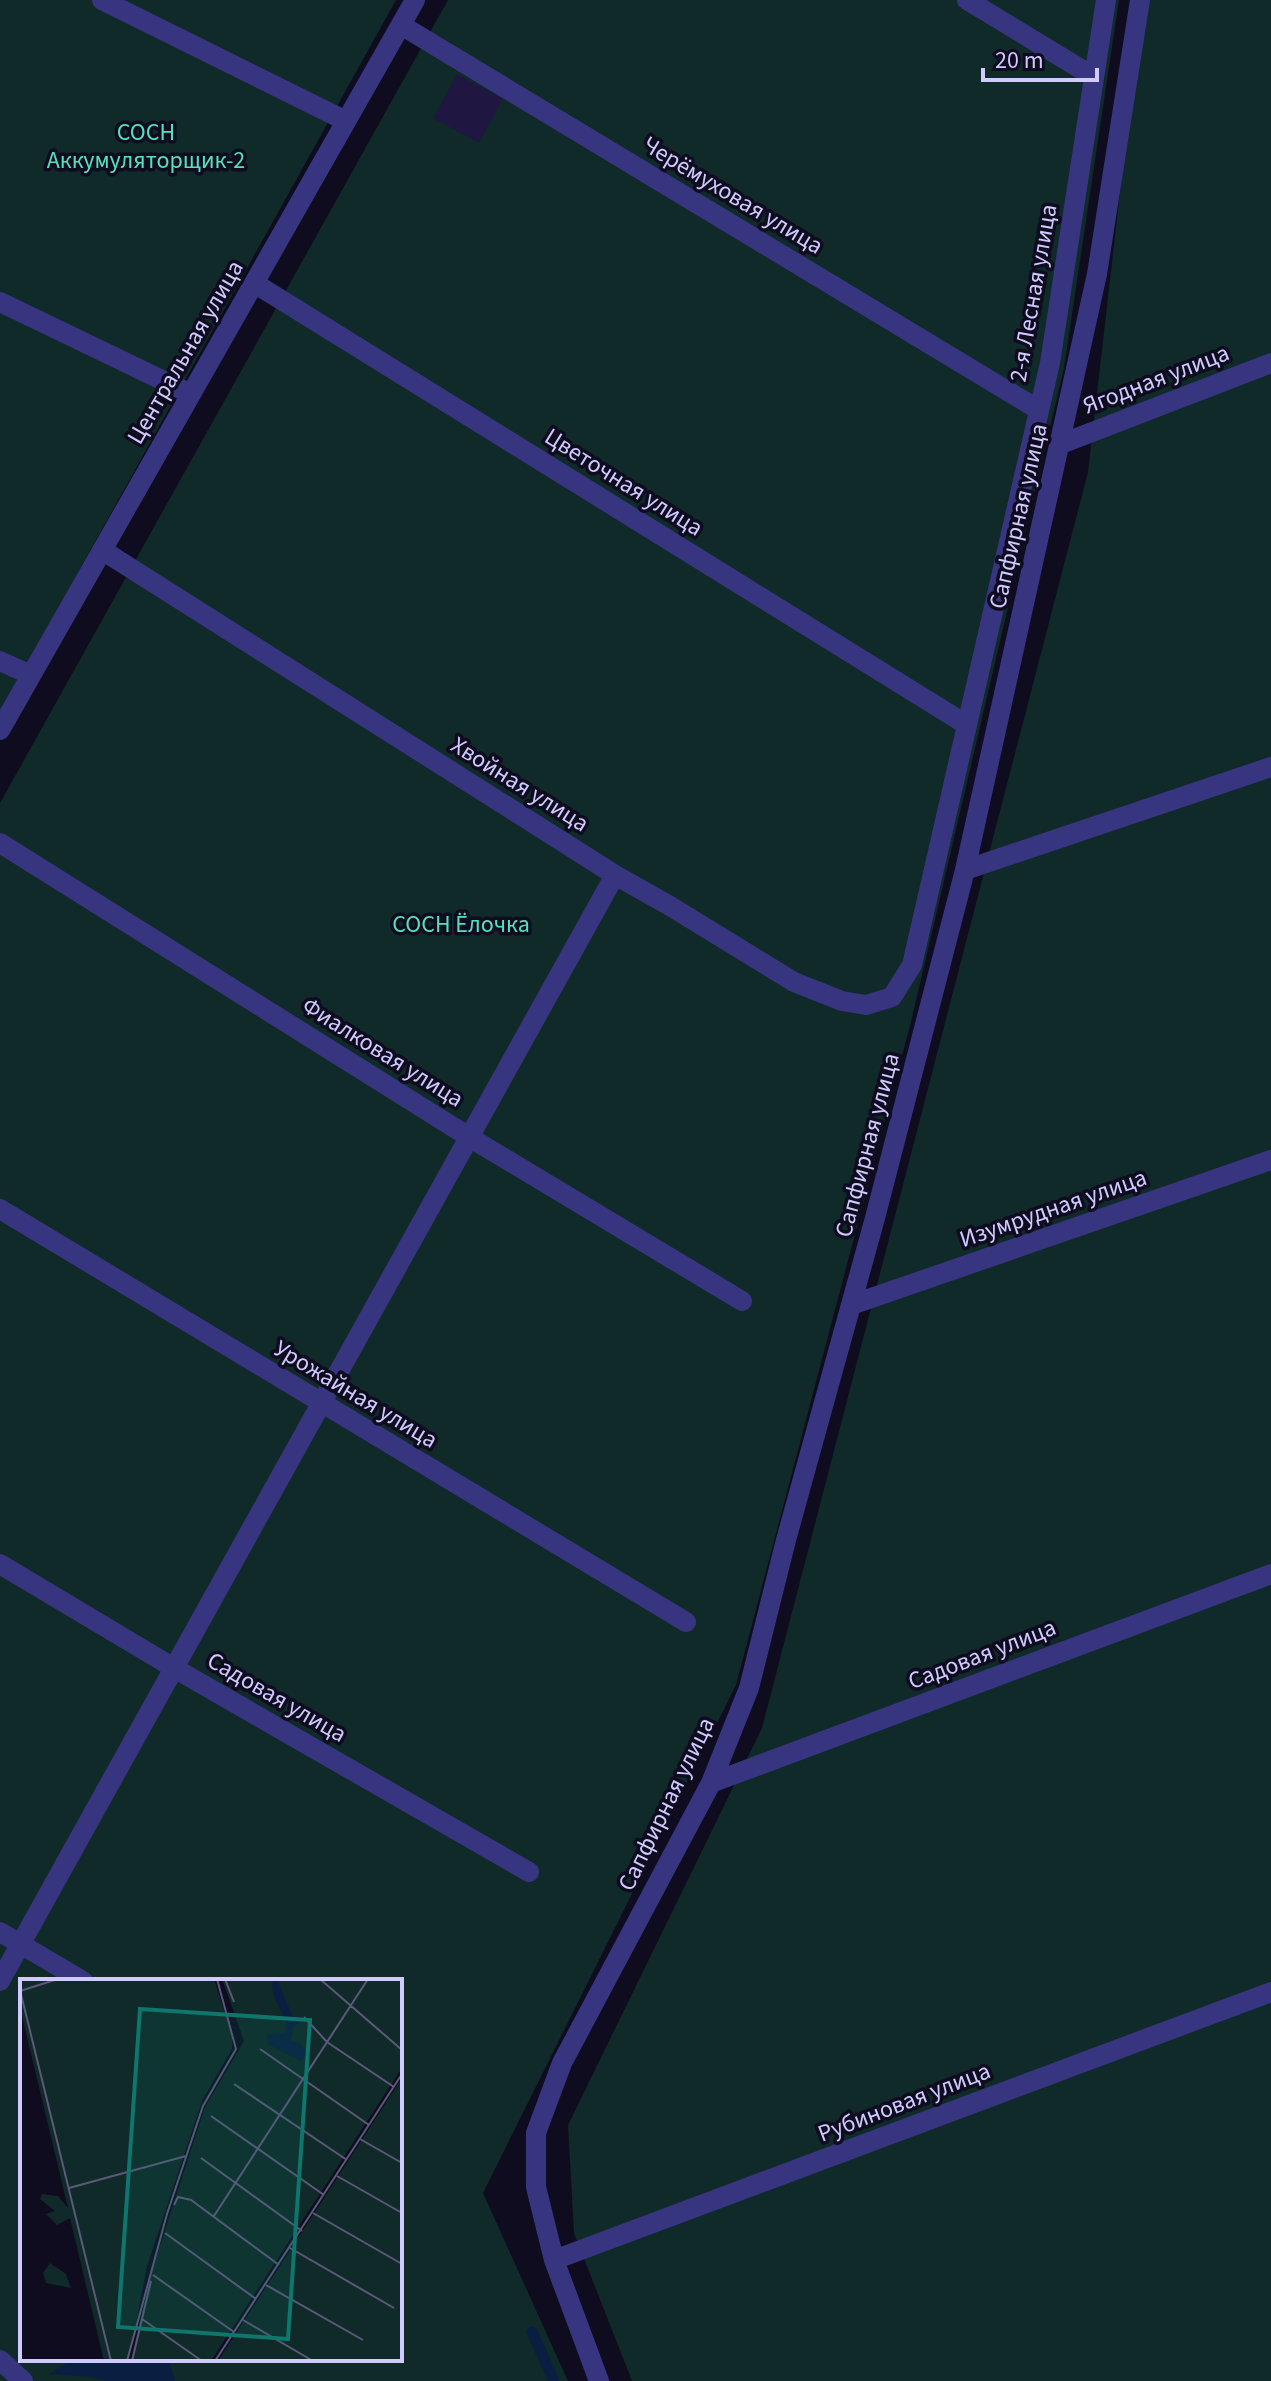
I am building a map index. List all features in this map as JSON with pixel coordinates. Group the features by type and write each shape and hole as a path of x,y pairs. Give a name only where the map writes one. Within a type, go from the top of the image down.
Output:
{"street":[{"path":"102,0 346,121"},
{"name":"Центральная улица","path":"0,730 415,0"},
{"path":"967,0 1094,77"},
{"name":"2-я Лесная улица","path":"912,965 1050,363 1106,0"},
{"name":"Сапфирная улица","path":"599,2381 554,2260 536,2187 536,2133 562,2063 711,1783 749,1688 965,870 1097,274 1140,0"},
{"name":"Черёмуховая улица","path":"401,25 1039,410"},
{"name":"Цветочная улица","path":"254,283 967,725"},
{"path":"0,302 191,394"},
{"name":"Ягодная улица","path":"1061,444 1271,363"},
{"name":"Хвойная улица","path":"102,550 615,875 794,982 842,1001 866,1005 892,997 912,965"},
{"path":"0,661 31,675"},
{"path":"965,870 1271,767"},
{"name":"Фиалковая улица","path":"0,843 469,1137 742,1301"},
{"path":"0,1981 615,875"},
{"name":"Изумрудная улица","path":"851,1305 1271,1160"},
{"name":"Урожайная улица","path":"0,1209 686,1622"},
{"name":"Садовая улица","path":"0,1564 529,1872"},
{"name":"Садовая улица","path":"711,1783 1271,1574"},
{"path":"0,1932 80,1979"},
{"name":"Рубиновая улица","path":"554,2260 1271,1992"},
{"path":"0,2360 23,2381"}],"green space":[{"name":"СОСН Аккумуляторщик-2","path":"0,0 396,0 0,713"},
{"name":"СОСН Ёлочка","path":"448,0 1119,0 1064,368 911,1022 736,1685 483,2193 568,2381 0,2381 0,803"},
{"path":"1142,0 1271,0 1271,2381 632,2381 574,2233 568,2125 762,1728 1088,472"}],"water":[{"path":"70,2361 170,2361 175,2381 106,2381 49,2374"}],"building":[{"path":"457,74 503,99 479,143 433,118"}],"waterway":[{"path":"532,2332 554,2381"}]}
